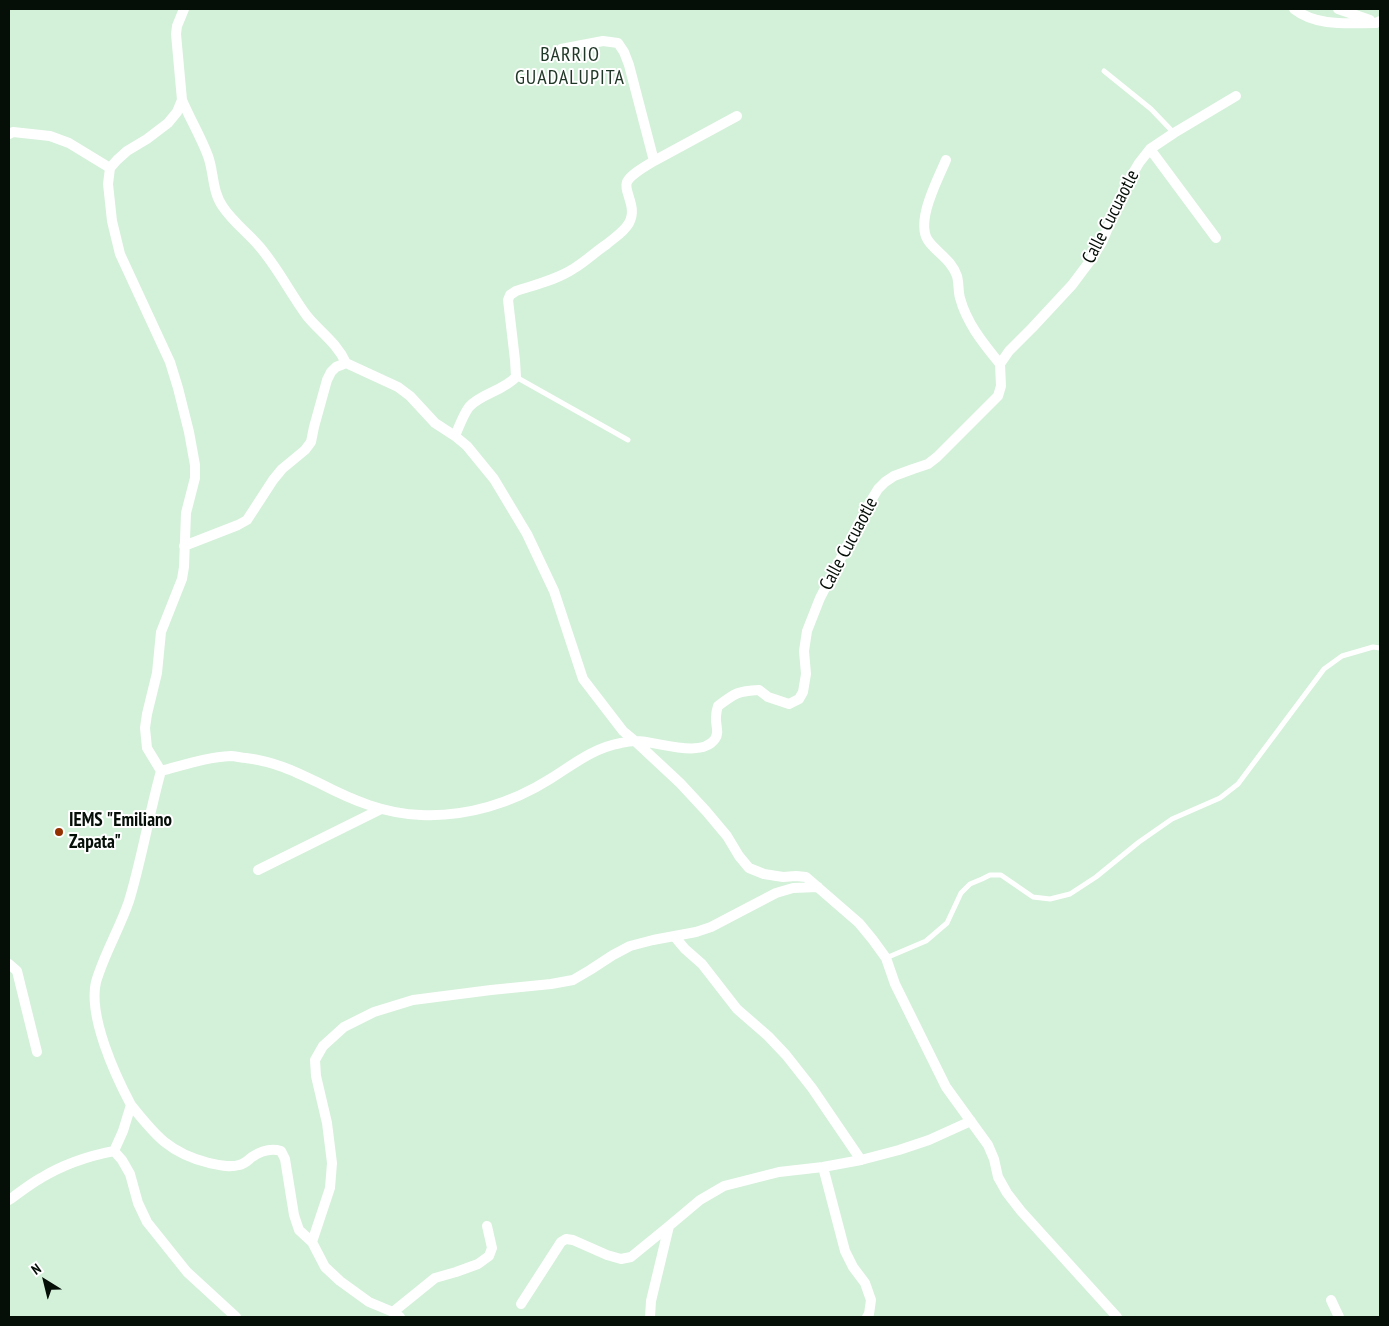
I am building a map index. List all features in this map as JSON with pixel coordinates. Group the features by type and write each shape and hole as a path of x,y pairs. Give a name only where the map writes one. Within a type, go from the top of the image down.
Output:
{"street":[{"path":"184,9 176,34 182,100 208,157 216,195 222,206 260,246 306,314 320,331 332,341 346,363 398,387 410,396 435,423 455,436 477,457 494,479 527,534 554,592 583,679 623,731 680,783 706,811 750,868 764,874 782,877 806,877 859,923 873,940 886,958 895,984 946,1087 988,1145 994,1159 998,1177 1007,1194 1117,1317"},
{"path":"1294,9 1315,20 1333,24 1378,22"},
{"path":"1338,9 1378,22"},
{"path":"560,50 603,41 618,43 624,52 628,65 654,161"},
{"name":"Calle Cucuaotle","path":"635,741 693,749 705,748 715,739 718,732 716,717 718,706 731,696 743,690 759,690 768,697 789,704 799,699 803,692 806,674 804,651 807,632 820,598 878,489 894,476 928,464 991,405 998,396 1001,386 1000,364 1018,341 1072,285 1090,261 1102,242 1126,185 1139,163 1150,150 1174,133 1236,96"},
{"path":"182,100 168,123 127,151 110,168 108,184 112,221 120,254 170,362 178,388 189,432 195,478 186,513 182,579 161,632 157,673 145,728 148,748 161,771 128,902 96,982 94,995 96,1012 107,1053 119,1083 131,1105 161,1140 180,1153 197,1160 227,1166 239,1165 253,1156 272,1149 281,1151 285,1159 294,1215 299,1230 312,1242 326,1267 340,1281 369,1302 396,1315 434,1278 478,1264 490,1256 492,1248 487,1226"},
{"path":"455,436 469,407 510,383 516,377 508,300 510,295 560,276 573,269 620,233 629,223 632,214 632,205 626,187 627,182 641,169 654,161 737,116"},
{"path":"9,134 13,132 50,136 69,143 110,168"},
{"path":"1150,150 1216,238"},
{"path":"946,160 926,207 924,228 928,242 948,260 957,275 960,298 970,323 1000,364"},
{"path":"184,546 247,520 273,480 305,450 310,442 327,380 336,367 346,363"},
{"path":"161,771 200,761 232,756 260,760 296,772 379,810 421,816 454,814 501,804 550,779 588,754 619,743 635,741"},
{"path":"258,870 379,810"},
{"path":"312,1242 330,1188 332,1162 327,1123 316,1076 315,1060 323,1046 344,1027 374,1012 413,1000 573,980 613,954 630,946 696,932 711,927 776,893 793,888 818,886"},
{"path":"674,936 702,964 737,1009 768,1036 786,1055 812,1088 861,1160"},
{"path":"9,964 17,970 37,1052"},
{"path":"114,1151 123,1131 131,1105"},
{"path":"521,1304 561,1242 566,1239 620,1259 631,1257 700,1200 724,1186 779,1172 823,1167 899,1150 929,1140 971,1121"},
{"path":"9,1200 41,1178 72,1162 114,1151"},
{"path":"114,1151 130,1174 138,1203 147,1222 188,1272 236,1317"},
{"path":"823,1167 845,1251 853,1267 865,1283 872,1300 867,1317"},
{"path":"650,1317 651,1301 669,1226"},
{"path":"1331,1300 1339,1317"}],"lane":[{"path":"1104,71 1150,109 1174,133"},
{"path":"516,377 628,440"},
{"path":"886,958 926,941 946,923 961,893 970,884 990,875 1001,875 1033,897 1050,899 1070,894 1096,877 1139,842 1172,819 1220,798 1238,784 1324,669 1342,656 1373,647 1380,648"}],"place":[{"name":"IEMS \"Emiliano Zapata\"","path":"59,832"}],"district":[{"name":"BARRIO GUADALUPITA","path":"570,66"}]}
